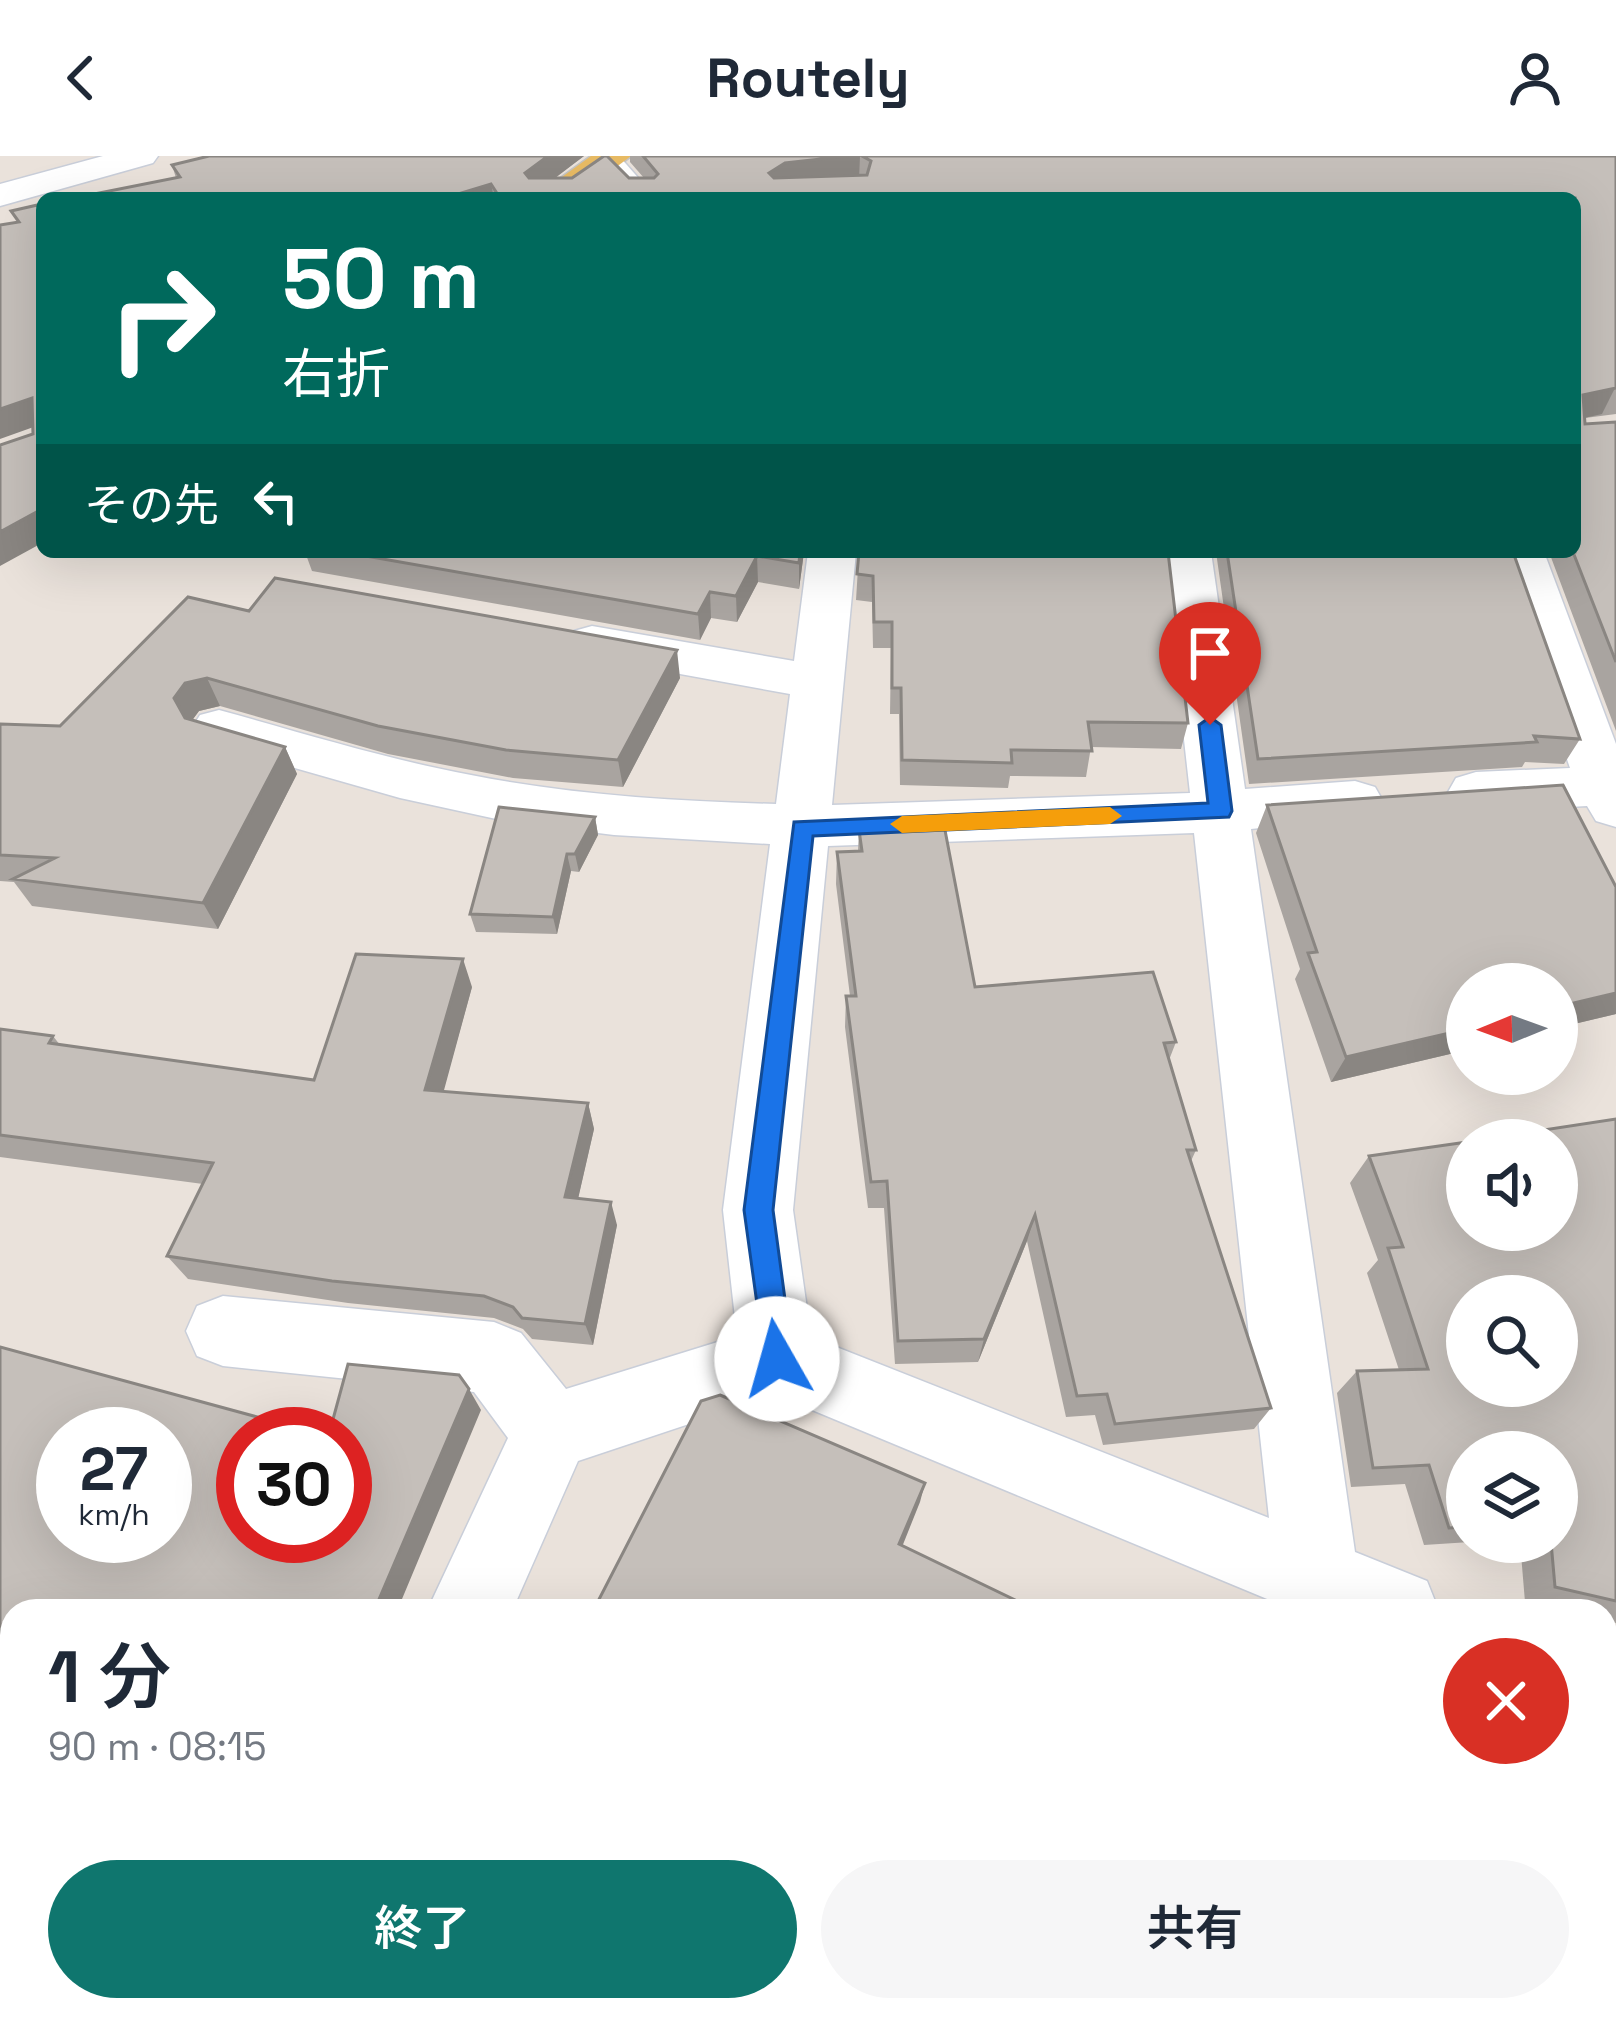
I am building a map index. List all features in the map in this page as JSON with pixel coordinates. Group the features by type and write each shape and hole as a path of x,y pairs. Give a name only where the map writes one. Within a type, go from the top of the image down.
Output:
{"main road":[{"path":"560,192 612,158"}],"street":[{"path":"0,195 154,168"},
{"path":"115,192 154,168"},
{"path":"0,227 36,218"},
{"path":"777,1359 758,1210 831,558"},
{"path":"1188,558 1317,1575"},
{"path":"219,728 388,777 512,802 802,828 1221,811 1424,796 1612,792 1522,558"},
{"path":"536,632 815,682"},
{"path":"223,1331 494,1358 551,1432"},
{"path":"474,1599 551,1432 777,1359 1370,1599"}],"lane":[{"path":"612,158 639,192"}],"building":[{"path":"209,156 548,156 525,173 529,178 572,178 607,156 629,178 654,178 658,174 643,156 848,156 785,163 769,173 774,178 867,175 871,161 862,156 1616,156 1616,388 1583,395 1585,424 1616,422 1616,662 1575,558 1581,558 1581,192 496,192 491,184 465,192 104,192 180,177 172,165"},
{"path":"36,205 36,512 0,532 0,445 33,434 32,398 0,409 0,225 19,222 11,211"},
{"path":"377,558 756,558 736,596 710,592 698,614"},
{"path":"858,558 1169,558 1188,723 1088,722 1092,751 1011,750 1012,763 902,760 901,688 892,688 892,622 874,622 873,576 857,574"},
{"path":"1228,558 1515,558 1580,739 1534,736 1537,742 1258,759"},
{"path":"275,578 677,650 618,760 506,750 378,726 207,678 185,683 174,698 185,718 285,747 203,903 13,879 55,858 0,855 0,724 60,726 188,597 249,611"},
{"path":"1563,785 1616,887 1616,993 1578,1002 1578,963 1446,963 1446,1034 1346,1057 1308,953 1317,952 1267,805"},
{"path":"499,807 595,817 575,854 567,854 553,917 470,914"},
{"path":"944,825 975,987 1153,972 1176,1042 1164,1043 1196,1150 1187,1150 1271,1408 1115,1424 1107,1394 1077,1396 1035,1215 984,1339 898,1341 887,1181 871,1182 846,996 856,996 837,852 862,851 859,830"},
{"path":"356,954 463,959 425,1090 588,1103 565,1197 611,1202 585,1324 522,1318 513,1307 484,1296 332,1281 167,1256 213,1163 0,1135 0,1029 53,1036 49,1043 314,1080"},
{"path":"1616,1119 1616,1599 1555,1587 1553,1563 1578,1563 1578,1431 1446,1431 1446,1519 1429,1465 1373,1468 1357,1371 1428,1369 1388,1248 1403,1247 1369,1156 1446,1145 1446,1251 1578,1251 1578,1125"},
{"path":"0,1347 221,1407 216,1407 216,1563 372,1563 372,1407 336,1407 348,1364 459,1375 469,1389 379,1599 0,1599"},
{"path":"720,1395 925,1483 899,1544 1013,1599 599,1599 701,1401"}],"slow traffic":[{"path":"902,824 1110,816"}],"route":[{"path":"777,1359 758,1210 802,828 1221,811 1210,725"}]}
